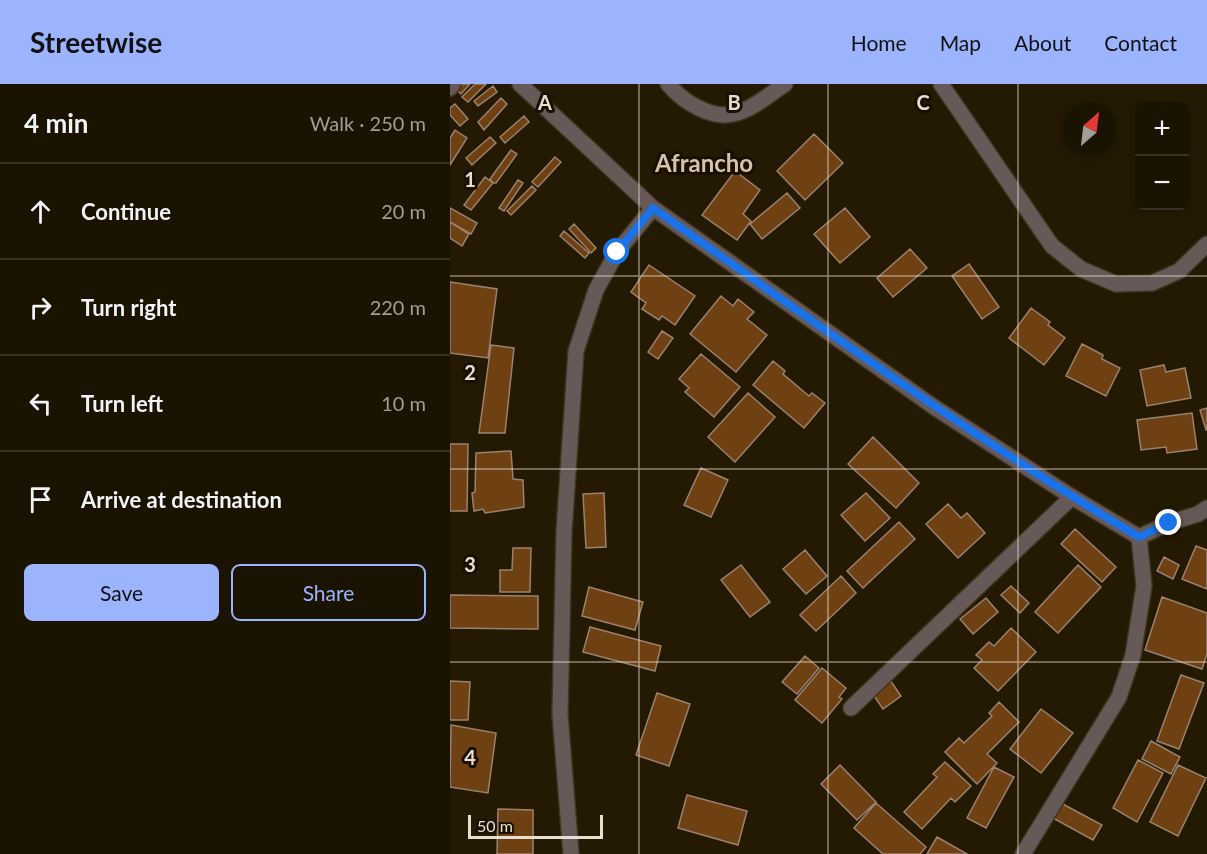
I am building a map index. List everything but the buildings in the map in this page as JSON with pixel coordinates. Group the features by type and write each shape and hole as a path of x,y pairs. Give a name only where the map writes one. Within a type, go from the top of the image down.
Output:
{"street":[{"path":"450,88 453,84"},
{"path":"520,84 653,208 934,407 1072,497 1139,537"},
{"path":"668,84 676,93 699,108 721,115 736,114 785,84"},
{"path":"941,84 1052,246 1081,269 1116,284 1152,283 1179,271 1207,244"},
{"path":"571,854 560,714 564,532 576,351 596,290 617,252 653,208"},
{"path":"851,708 1072,497"},
{"path":"1139,537 1169,523 1204,514"},
{"path":"1023,854 1119,697 1133,655 1144,586 1139,537"}],"district":[{"name":"Afrancho","path":"704,162"}],"route":[{"path":"617,252 653,208 934,407 1072,497 1139,537 1169,523"}]}
